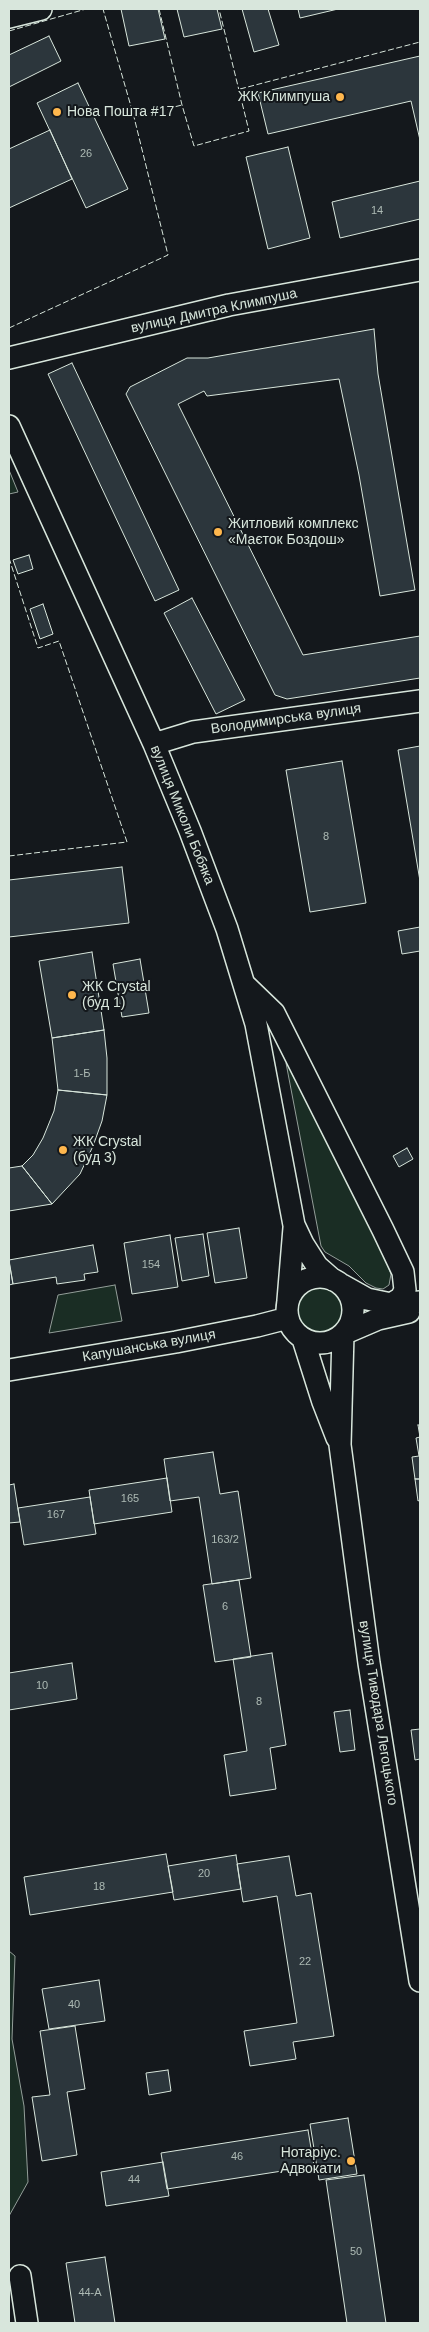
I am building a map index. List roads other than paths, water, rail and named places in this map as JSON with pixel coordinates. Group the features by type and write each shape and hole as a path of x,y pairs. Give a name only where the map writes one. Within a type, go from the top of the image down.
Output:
{"street":[{"path":"9,17 40,9"},
{"name":"вулиця Дмитра Климпуша","path":"9,358 229,305 420,270"},
{"name":"вулиця Миколи Бобяка","path":"9,426 154,744 190,831 246,986 256,1024 294,1225 302,1244 317,1266 337,1283"},
{"name":"Володимирська вулиця","path":"154,744 193,732 420,701"},
{"path":"246,986 274,1013 323,1106 403,1272 405,1290 400,1298 392,1304"},
{"name":"вулиця Миколи Бобяка","path":"288,1309 294,1225"},
{"path":"403,1272 420,1285"},
{"path":"420,1302 392,1304 367,1299 337,1283 322,1278 311,1279 301,1284 288,1309 291,1326 304,1339 324,1343 378,1319 420,1310"},
{"path":"337,1283 348,1294 353,1312 351,1321 343,1334"},
{"name":"Капушанська вулиця","path":"9,1370 257,1326 288,1309"},
{"name":"вулиця Тиводара Легоцького","path":"343,1334 340,1445 368,1663 420,1981"},
{"name":"вулиця Тиводара Легоцького","path":"304,1339 323,1402 340,1445"},
{"path":"20,2276 27,2323"}],"place":[{"name":"ЖК Климпуша","path":"340,97"},
{"name":"Нова Пошта #17","path":"57,112"},
{"name":"Житловий комплекс «Маєток Боздош»","path":"218,532"},
{"name":"ЖК Crystal (буд 1)","path":"72,995"},
{"name":"ЖК Crystal (буд 3)","path":"63,1150"},
{"name":"Нотаріус. Адвокати","path":"351,2161"}]}
